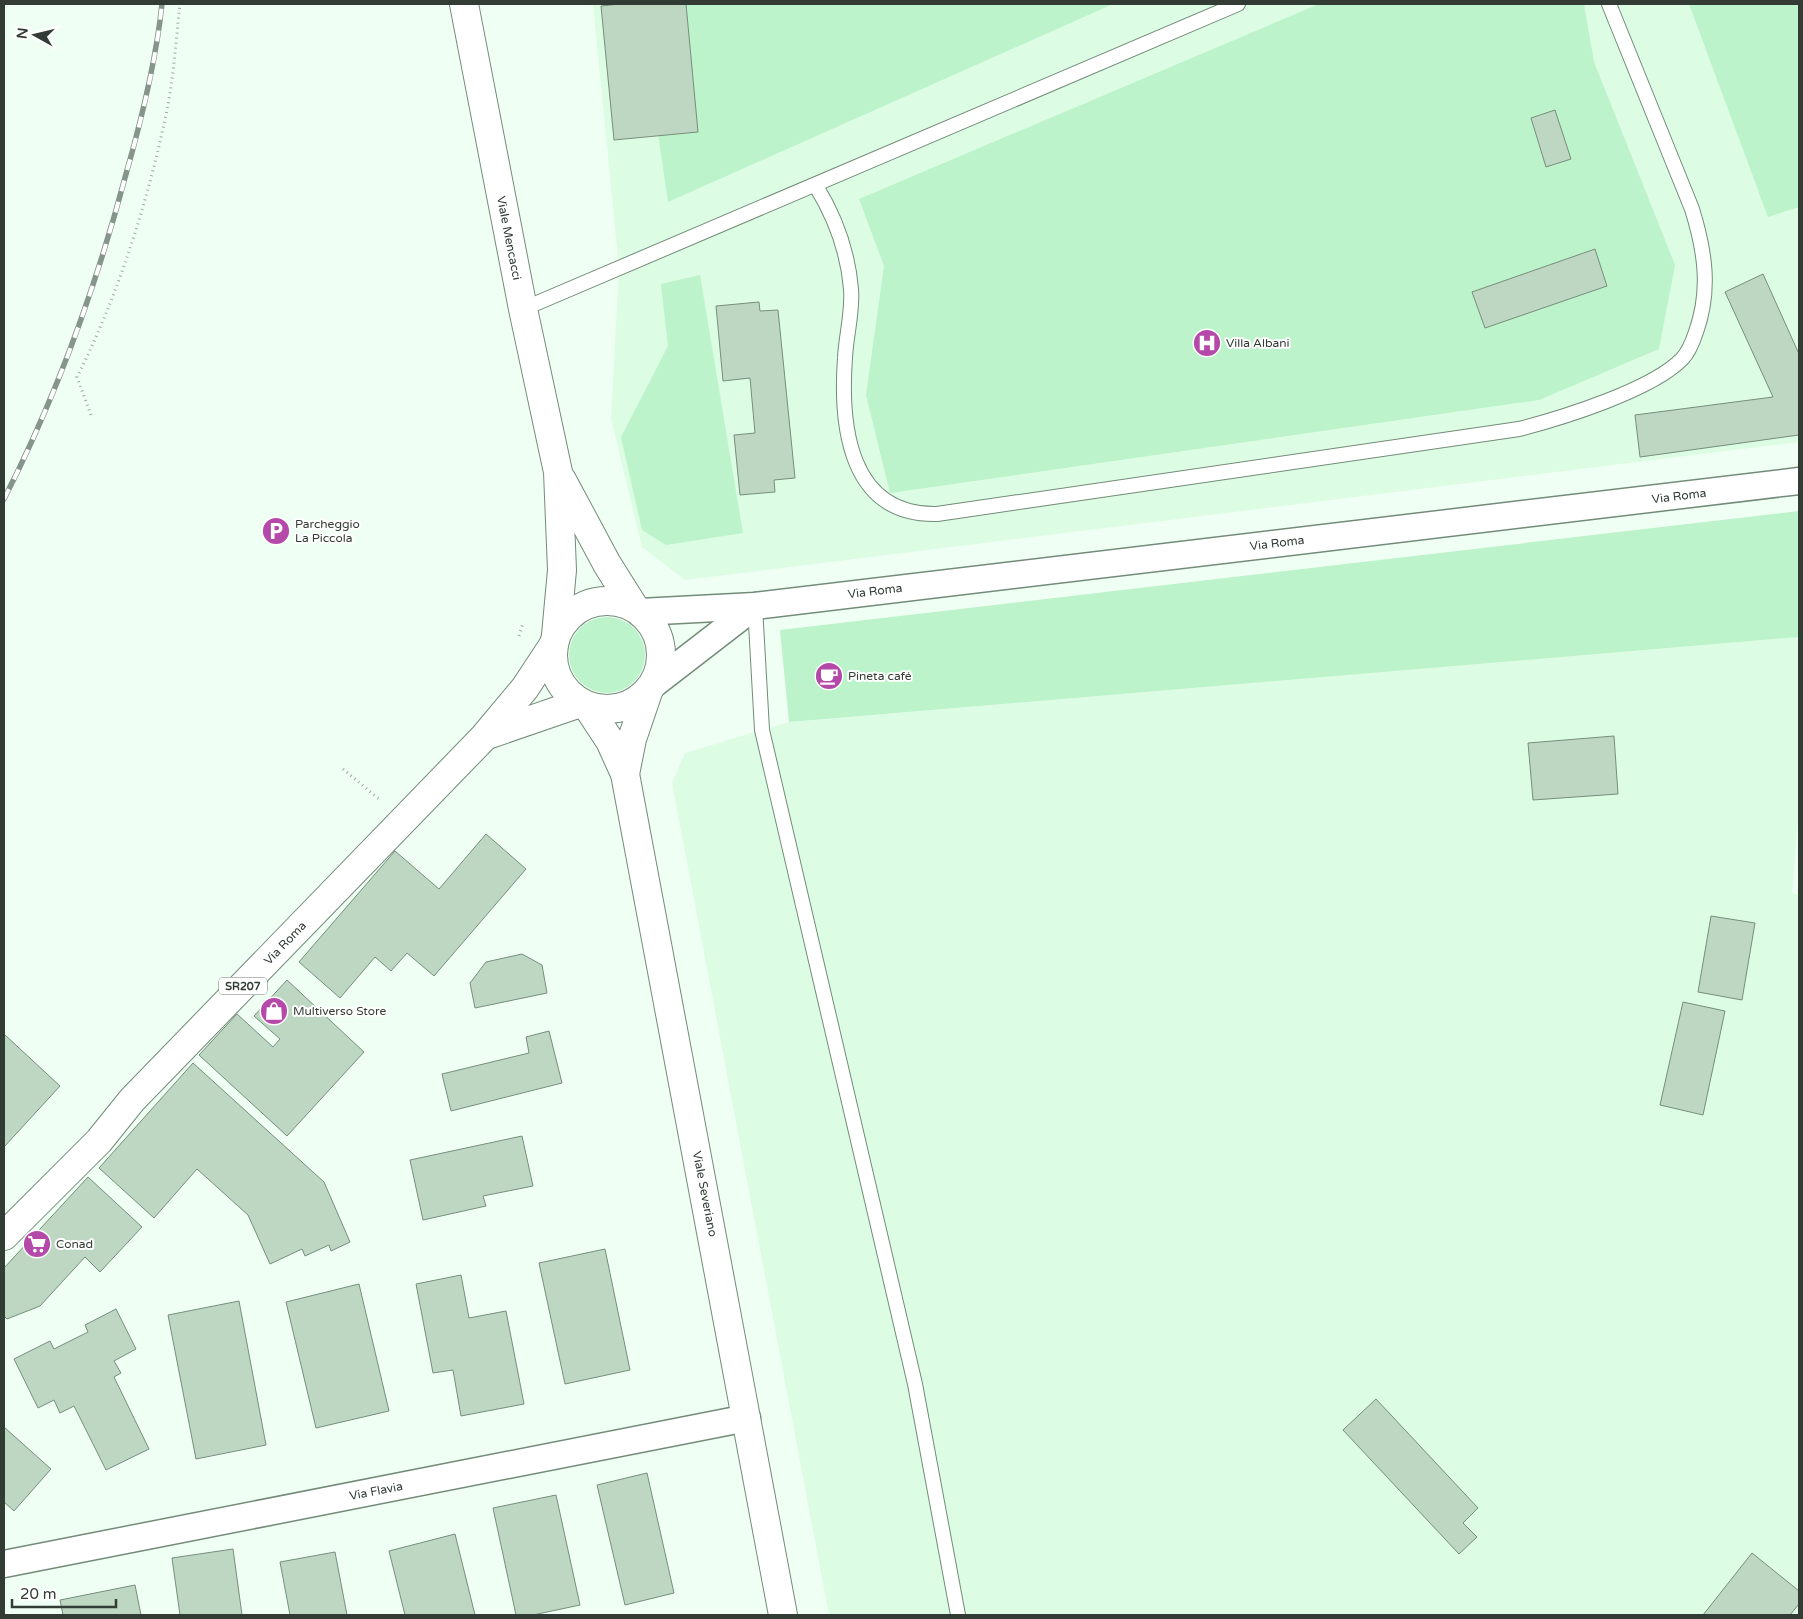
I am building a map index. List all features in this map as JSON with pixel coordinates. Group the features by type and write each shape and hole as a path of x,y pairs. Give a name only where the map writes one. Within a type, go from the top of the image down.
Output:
{"main road":[{"name":"Viale Mencacci","path":"464,4 523,309 558,472 562,570 555,640"},
{"name":"Viale Mencacci","path":"558,472 607,564 637,610"},
{"path":"598,601 616,601 637,610 651,623 659,638 662,653 660,670 651,688 636,702 620,709 604,710 584,705 569,695 555,671 553,658 555,640 566,620 580,608 598,601"},
{"name":"Via Roma","path":"4,1236 99,1141 139,1093 405,820 484,736 525,688 555,640"},
{"name":"Viale Severiano","path":"626,774 632,739 651,688"},
{"name":"Via Roma","path":"484,736 525,720 584,705"},
{"name":"Viale Severiano","path":"584,705 610,741 626,774 748,1418 783,1615"}],"street":[{"name":"Via Roma","path":"637,610 755,606 1799,481"},
{"path":"651,688 755,606"},
{"name":"Via Flavia","path":"4,1564 748,1418"}],"lane":[{"path":"523,309 816,186 1238,4"},
{"path":"816,186 838,226 849,274 851,290 845,357 844,401 852,453 858,468 870,487 883,501 902,510 922,514 937,514 1519,430 1584,409 1653,379 1669,369 1683,358 1693,340 1704,302 1704,256 1692,209 1609,4"},
{"path":"755,606 762,730 915,1384 958,1615"}],"path":[{"path":"91,415 77,376 105,316 143,207 167,109 180,4"},
{"path":"343,769 405,820"}],"shaded area":[{"name":"Villa Albani","path":"593,4 1799,4 1799,442 685,580 642,547 611,419 619,268"},
{"path":"639,4 1113,4 668,202"},
{"path":"1319,4 1584,4 1594,62 1675,265 1659,349 1539,400 890,493 866,395 884,266 859,199"},
{"path":"1689,4 1799,4 1799,207 1768,217"},
{"path":"700,275 743,533 666,545 642,530 621,437 668,346 661,284"},
{"path":"1799,511 1799,637 789,722 780,630"},
{"path":"607,617 622,620 634,628 642,640 645,655 642,670 634,682 622,690 607,693 592,690 580,682 572,670 569,655 572,640 580,628 592,620"},
{"path":"1799,637 1799,807 1792,893 1799,895 1799,1615 829,1615 672,783 685,753 789,722"}],"building":[{"path":"620,4 686,4 698,132 614,140 601,6"},
{"path":"1555,110 1571,159 1546,167 1531,118"},
{"path":"1595,249 1607,286 1485,328 1472,292"},
{"path":"1763,274 1799,354 1799,435 1640,457 1635,415 1773,397 1725,292"},
{"path":"759,302 760,311 778,310 795,478 774,480 775,492 740,495 734,435 755,433 750,378 723,381 716,306"},
{"path":"1614,736 1618,794 1533,800 1528,743"},
{"path":"486,834 526,869 434,976 407,953 391,971 375,957 340,998 299,962 395,851 439,889"},
{"path":"1711,916 1755,923 1742,1000 1698,992"},
{"path":"522,954 542,965 547,993 475,1008 470,983 486,962"},
{"path":"287,980 364,1052 287,1136 199,1055 237,1014 273,1047 280,1039 254,1016"},
{"path":"1683,1002 1725,1011 1703,1115 1660,1105"},
{"path":"549,1031 562,1083 451,1111 442,1074 529,1053 526,1037"},
{"path":"4,1034 60,1086 4,1147"},
{"path":"193,1063 324,1182 350,1242 331,1251 329,1245 305,1256 302,1249 270,1264 248,1215 197,1169 154,1218 99,1168"},
{"path":"522,1136 533,1186 483,1196 486,1206 423,1220 410,1160"},
{"path":"88,1177 142,1227 100,1272 85,1257 40,1306 7,1319 4,1316 4,1268"},
{"path":"605,1249 630,1370 565,1384 539,1263"},
{"path":"461,1275 469,1318 506,1311 524,1404 461,1416 453,1370 433,1373 416,1284"},
{"path":"359,1284 389,1411 316,1428 286,1302"},
{"path":"239,1301 266,1445 196,1459 168,1315"},
{"path":"116,1309 136,1349 114,1361 121,1373 114,1377 149,1449 106,1470 74,1406 60,1413 54,1400 38,1408 14,1359 50,1341 54,1349 88,1332 85,1325"},
{"path":"1376,1399 1478,1508 1463,1523 1477,1537 1459,1554 1343,1430"},
{"path":"4,1427 51,1469 14,1511 4,1502"},
{"path":"647,1473 674,1593 625,1605 597,1485"},
{"path":"556,1495 580,1605 533,1615 516,1615 493,1508"},
{"path":"455,1534 475,1615 405,1615 389,1551"},
{"path":"233,1549 242,1615 180,1615 172,1558"},
{"path":"335,1552 347,1615 290,1615 280,1562"},
{"path":"1752,1553 1799,1591 1799,1604 1790,1615 1703,1615"},
{"path":"135,1585 141,1615 63,1615 60,1600"}],"railway":[{"path":"4,499 58,380 102,258 143,111 156,47 162,4"}],"place":[{"name":"Villa Albani","path":"1207,343"},
{"name":"Parcheggio La Piccola","path":"276,531"},
{"name":"Pineta café","path":"829,676"},
{"name":"Multiverso Store","path":"274,1011"},
{"name":"Conad","path":"37,1244"}]}
